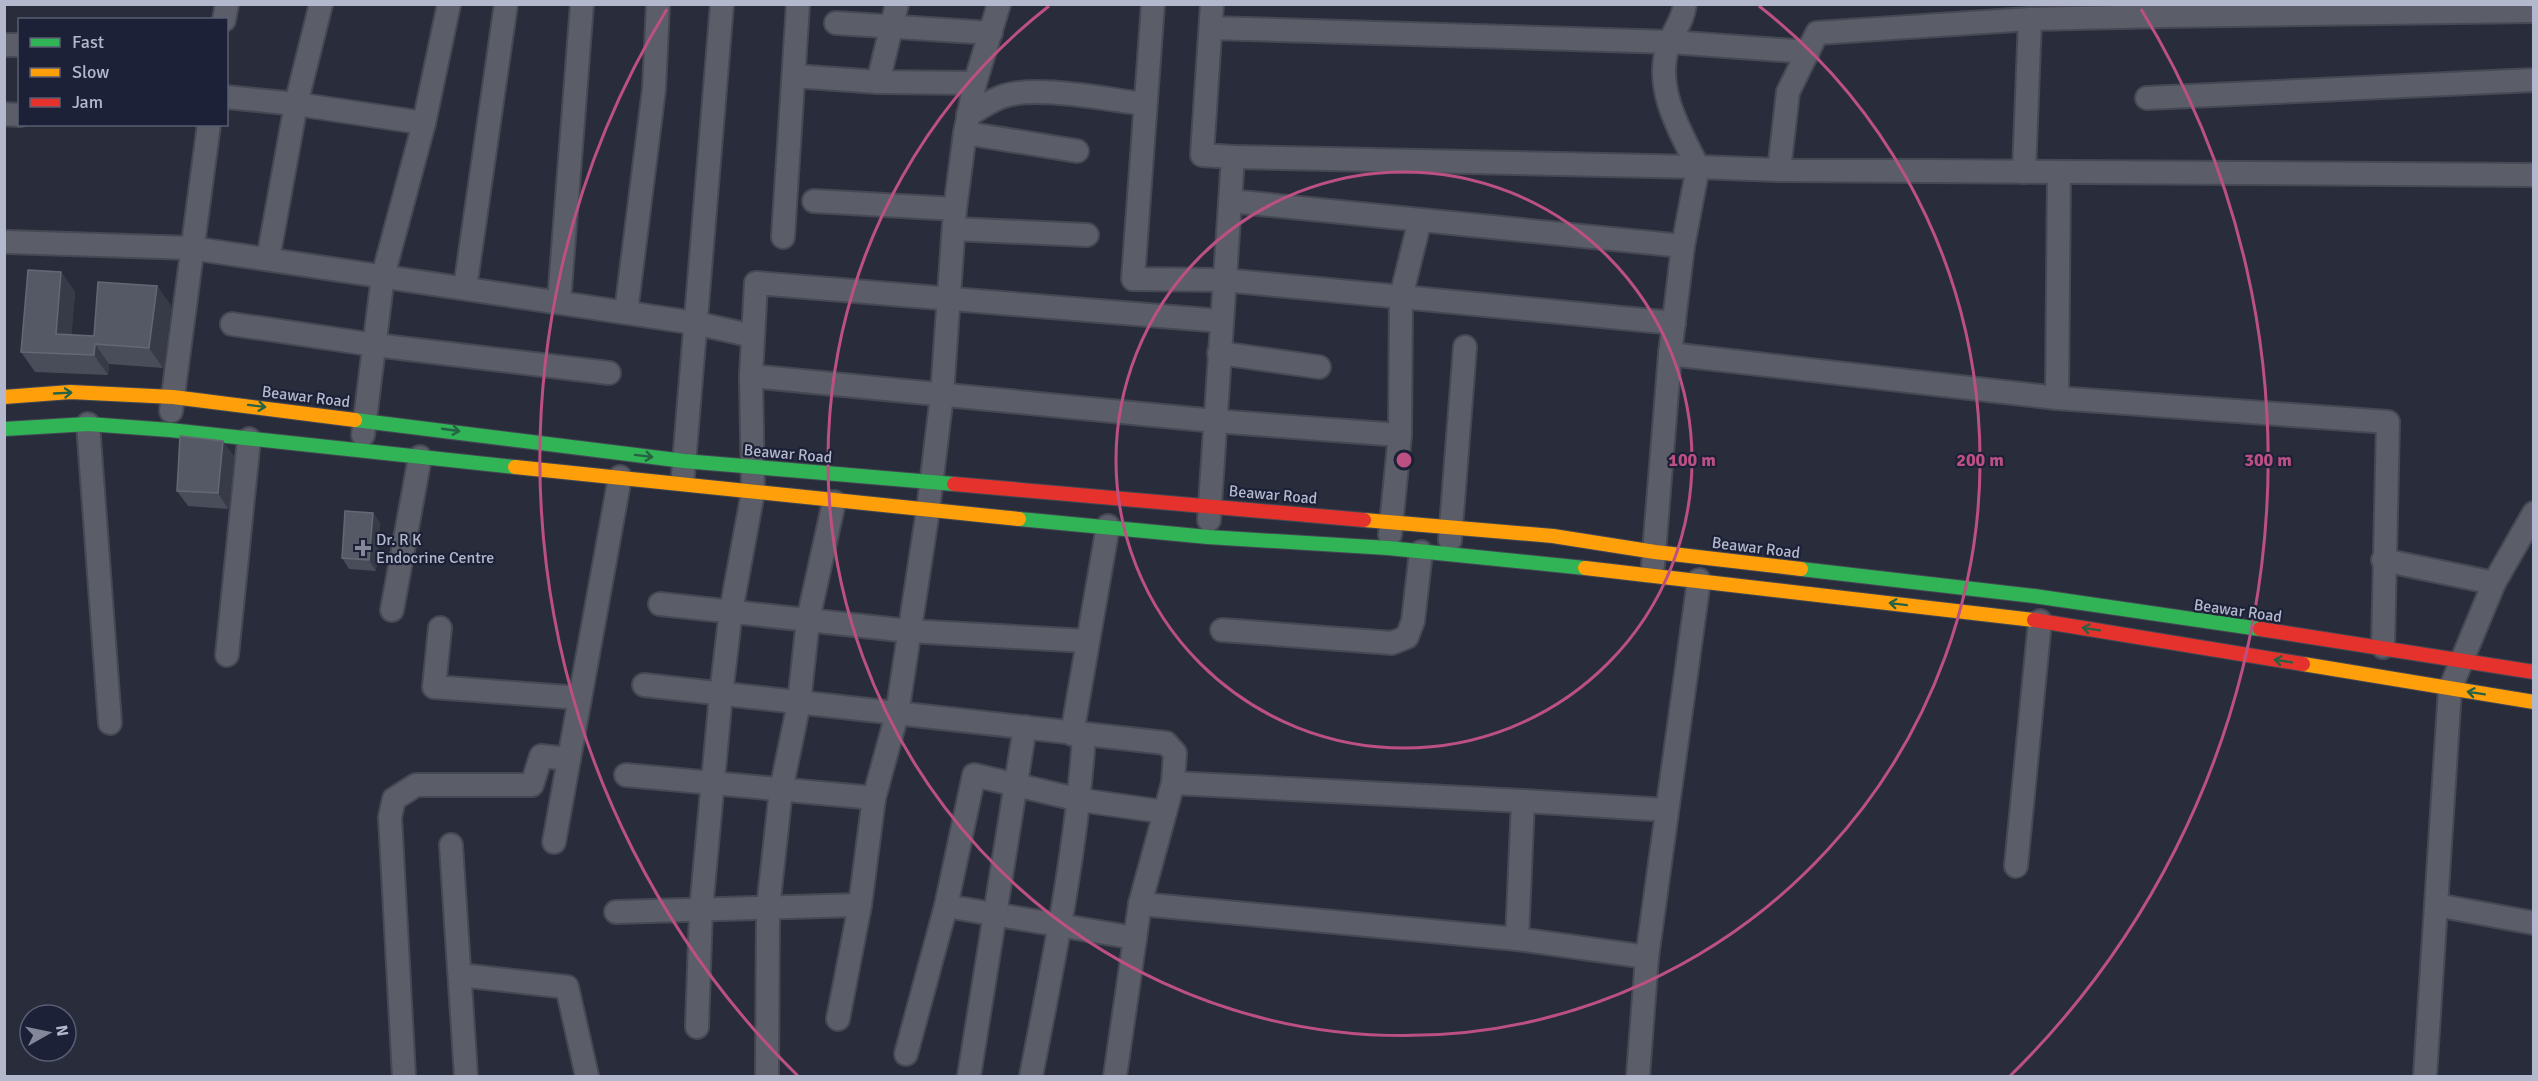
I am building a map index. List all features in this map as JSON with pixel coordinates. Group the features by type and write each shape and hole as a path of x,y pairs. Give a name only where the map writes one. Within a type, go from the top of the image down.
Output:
{"main road":[{"name":"Beawar Road","path":"4,397 70,393 173,397 365,419 684,461 1553,536 1655,552 2034,596 2383,647 2534,672"},
{"path":"4,429 88,424 170,430 834,502 1208,537 1388,548 1699,580 2040,621 2534,702"}],"street":[{"path":"268,259 296,104 321,4"},
{"path":"361,450 383,276 424,123 449,4"},
{"path":"465,288 506,4"},
{"path":"559,303 582,4"},
{"path":"626,312 654,89 658,4"},
{"path":"682,486 722,4"},
{"path":"783,237 798,4"},
{"path":"838,1019 860,905 874,798 897,714 928,510 942,394 954,219 971,105 999,4"},
{"path":"1153,4 1133,279 1224,280 1674,323"},
{"path":"1212,4 1202,155 1779,170 2534,175"},
{"path":"1651,576 1655,552 1670,354 1683,246 1698,167 1675,122 1666,91 1665,61 1670,42 1679,28 1685,4"},
{"path":"1779,170 1788,92 1817,33 2165,10 2534,11"},
{"path":"878,82 896,15"},
{"path":"836,23 896,15 991,33"},
{"path":"2024,172 2030,20"},
{"path":"1210,28 1670,42 1808,52"},
{"path":"794,76 878,82 971,105 1077,151"},
{"path":"2147,98 2534,80"},
{"path":"971,105 1020,92 1145,104"},
{"path":"228,97 296,104 424,123"},
{"path":"170,430 191,248 209,126"},
{"path":"1208,537 1233,157"},
{"path":"2057,398 2059,172"},
{"path":"814,201 1087,235"},
{"path":"1230,201 1683,246"},
{"path":"1388,548 1400,435 1401,297 1420,220"},
{"path":"8,242 191,248 695,322 753,336"},
{"path":"697,1027 701,910 721,694 731,611 753,492 751,376 756,283 1222,321"},
{"path":"232,324 375,345 609,373"},
{"path":"1450,555 1466,347"},
{"path":"1219,353 1319,367"},
{"path":"1670,354 2057,398 2388,422 2383,560 2383,647"},
{"path":"751,376 1215,421 1400,435"},
{"path":"88,424 110,723"},
{"path":"227,655 249,439"},
{"path":"392,610 420,456"},
{"path":"554,842 620,477"},
{"path":"766,1077 768,908 782,790 799,703 808,620 834,502"},
{"path":"2425,1077 2450,688 2494,583 2534,513"},
{"path":"1031,1077 1061,925 1080,800 1078,734 1087,640 1108,526"},
{"path":"1222,630 1392,643 1407,637 1413,621 1421,552"},
{"path":"2383,560 2494,583"},
{"path":"1638,1077 1647,957 1699,580"},
{"path":"660,604 909,631 1087,640"},
{"path":"2016,866 2040,621"},
{"path":"440,628 434,687 580,698"},
{"path":"644,685 1166,743 1175,753 1173,783 1140,904 1115,1077"},
{"path":"969,1077 997,914 1025,727"},
{"path":"404,1077 390,817 394,799 416,785 532,784 541,756 569,759"},
{"path":"626,775 874,798"},
{"path":"906,1054 946,906 974,775 1080,800 1166,812"},
{"path":"1173,783 1667,810"},
{"path":"1517,939 1523,801"},
{"path":"451,845 466,1077"},
{"path":"1140,904 1517,939 1647,957"},
{"path":"616,912 860,905"},
{"path":"946,906 1135,938"},
{"path":"2436,906 2534,923"},
{"path":"460,975 567,987 586,1077"}],"building":[{"path":"28,270 61,272 56,334 94,336 98,282 157,286 149,348 95,344 94,355 21,352"},
{"path":"180,436 223,441 218,493 177,491"},
{"path":"345,511 373,513 369,560 342,558"}],"traffic: fast":[{"path":"355,420 684,461 954,484"},
{"path":"4,429 88,424 170,430 515,467"},
{"path":"1019,519 1208,537 1388,548 1585,568"},
{"path":"1801,569 2034,596 2260,629"}],"traffic: slow":[{"path":"4,397 70,392 173,397 355,420"},
{"path":"515,467 1019,519"},
{"path":"1364,520 1553,536 1655,552 1801,569"},
{"path":"1585,568 2034,620"},
{"path":"2303,664 2534,702"}],"traffic: jam":[{"path":"954,484 1364,520"},
{"path":"2034,620 2303,664"},
{"path":"2260,629 2534,672"}],"place":[{"name":"Dr. R K Endocrine Centre","path":"363,548"}]}
